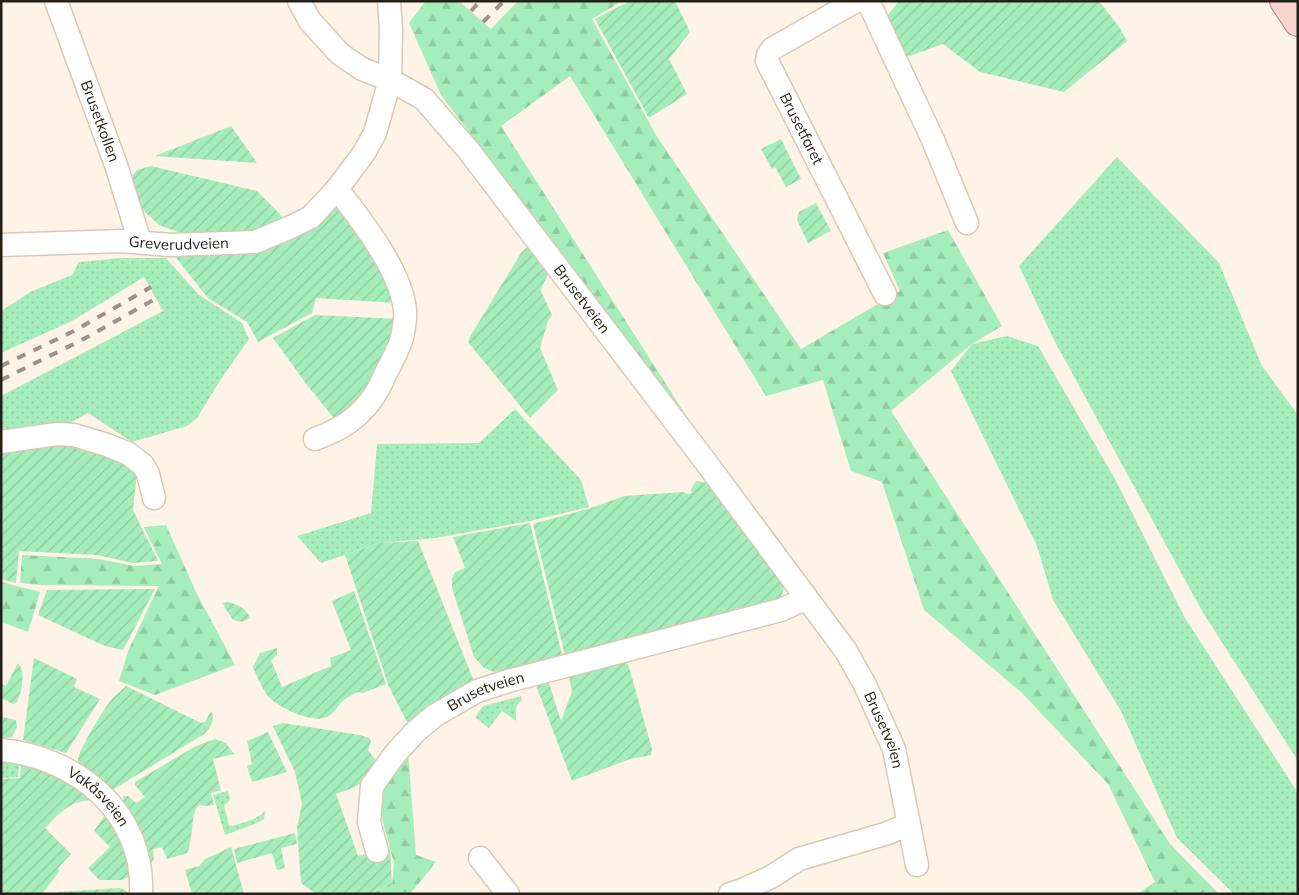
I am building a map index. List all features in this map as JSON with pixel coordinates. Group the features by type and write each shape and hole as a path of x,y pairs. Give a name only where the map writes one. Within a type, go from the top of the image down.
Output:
{"main road":[{"path":"1284,1 1298,22"}],"street":[{"name":"Brusetkollen","path":"56,1 116,164 140,242"},
{"name":"Brusetveien","path":"299,1 310,21 340,54 362,69 390,80 424,99 469,151 846,651 881,718 894,749 917,865"},
{"path":"389,1 391,29 390,80"},
{"name":"Brusetfaret","path":"856,1 772,49 767,61 885,294"},
{"path":"868,1 933,140 967,223"},
{"name":"Greverudveien","path":"1,245 121,241 170,245 255,242 291,227 310,217 337,189 364,154 375,133 390,80"},
{"path":"315,439 334,432 357,417 378,392 403,335 405,311 398,285 382,252 359,217 337,189"},
{"path":"1,442 57,434 74,435 129,454 144,465 154,498"},
{"name":"Brusetveien","path":"377,851 369,822 372,786 402,746 434,716 477,691 508,681 781,610 796,603 805,595"},
{"name":"Vakåsveien","path":"1,750 37,756 82,778 106,798 123,820 136,849 141,894"},
{"path":"730,894 771,877 799,859 885,834 908,824"},
{"path":"480,858 508,894"}],"green space":[{"path":"426,1 462,1 461,3 491,29 518,1 622,1 592,19 656,135 801,349 900,291 883,253 948,230 1002,326 972,344 891,411 1170,844 1219,894 1137,894 1155,882 1108,784 1021,692 924,610 882,482 851,471 823,380 766,396 570,76 501,126 689,420 441,95 409,23"},
{"path":"630,1 675,1 690,32 669,59 687,94 649,118 595,19"},
{"path":"899,1 1099,1 1120,28 1127,41 1064,92 980,72 943,44 904,58 884,20"},
{"path":"231,126 257,163 155,156"},
{"path":"781,139 801,179 786,187 775,167 772,169 761,149"},
{"path":"1117,157 1219,263 1262,366 1298,415 1298,761 1202,611 1054,340 1019,266"},
{"path":"151,166 257,191 282,216 283,221 262,231 201,236 178,232 159,225 143,210 130,178 137,170"},
{"path":"816,203 831,231 808,243 797,220 799,212"},
{"path":"341,207 351,217 398,303 316,298 312,313 258,342 247,322 208,298 173,254 322,219 336,208"},
{"path":"532,246 549,267 548,275 541,291 552,315 548,321 540,348 558,390 530,418 468,342 521,253 527,247"},
{"path":"120,258 166,258 198,294 242,323 249,339 197,418 187,426 132,442 88,413 66,425 1,435 1,396 163,311 144,277 72,321 1,353 1,311 32,291 72,275 79,262"},
{"path":"315,315 399,319 376,382 337,422 273,338"},
{"path":"1007,336 1038,346 1115,479 1185,618 1298,793 1298,894 1234,894 1177,838 1121,711 1053,600 1037,546 951,371 972,344"},
{"path":"515,409 581,480 589,507 530,521 435,538 379,543 321,563 297,536 371,513 377,444 479,443"},
{"path":"69,443 139,454 133,510 158,561 133,563 97,555 19,551 16,583 1,579 1,447"},
{"path":"696,481 708,483 783,579 783,593 780,598 775,603 565,655 533,524 591,508 624,496 683,492 689,494 692,493 691,489"},
{"path":"530,523 562,655 494,672 484,668 474,657 452,588 452,579 455,572 465,568 453,537"},
{"path":"166,525 197,594 235,665 155,695 119,681 128,651 159,586 40,585 20,583 22,555 98,559 135,566 162,564 144,527"},
{"path":"418,541 475,684 409,726 389,687 345,555 379,543"},
{"path":"1,582 40,592 28,632 1,622"},
{"path":"155,589 123,650 105,646 38,615 47,590"},
{"path":"354,591 386,684 352,695 341,702 331,714 324,718 310,718 285,709 267,695 259,681 253,667 260,653 277,648 277,655 271,660 282,687 331,666 330,658 351,650 332,601"},
{"path":"227,602 241,607 250,618 242,622 233,620 222,603"},
{"path":"624,657 629,667 652,749 651,755 630,759 572,781 537,688 540,681 547,677 561,721 572,691 568,673"},
{"path":"34,658 77,679 74,687 100,699 66,753 23,740"},
{"path":"18,663 23,676 17,702 13,704 1,698 1,684 6,686"},
{"path":"126,686 201,723 205,722 211,711 213,720 204,734 109,792 78,761 81,750 91,731 108,704"},
{"path":"521,696 522,701 519,702 516,709 516,721 502,711 489,728 475,717 483,706"},
{"path":"1,712 3,717 16,720 17,727 12,737 1,740"},
{"path":"283,723 369,738 371,741 368,750 377,762 364,780 350,789 336,794 358,856 390,849 392,886 368,894 316,894 301,883 297,828 302,804 295,772 273,726"},
{"path":"268,732 287,772 252,782 247,766 252,764 247,741"},
{"path":"215,739 226,743 234,754 213,759 221,790 211,793 214,805 199,805 196,808 191,841 187,853 167,859 162,847 153,849 154,859 151,863 147,862 124,805 123,796 128,796 136,803 145,797 135,785 135,782 196,746"},
{"path":"408,751 416,855 436,862 410,894 369,894 392,886 394,863 379,808 382,789"},
{"path":"1,761 19,763 18,777 1,778"},
{"path":"21,764 45,768 95,800 73,804 45,828 71,854 58,868 59,872 42,894 1,894 1,779 20,778"},
{"path":"228,791 230,801 224,805 229,825 232,826 250,820 265,811 264,819 225,835 213,795"},
{"path":"105,815 111,820 120,834 125,851 130,876 122,880 99,880 88,868 110,847 94,831"},
{"path":"295,833 297,844 281,848 285,868 277,870 272,853 237,863 234,849"},
{"path":"231,847 244,894 192,894 185,870 199,866 205,859"},
{"path":"120,888 127,891 128,894 56,894 58,892"}],"railway":[{"path":"471,11 480,1"},
{"path":"483,22 504,1"},
{"path":"1,366 74,331 151,287"},
{"path":"1,380 80,341 157,298"}]}
